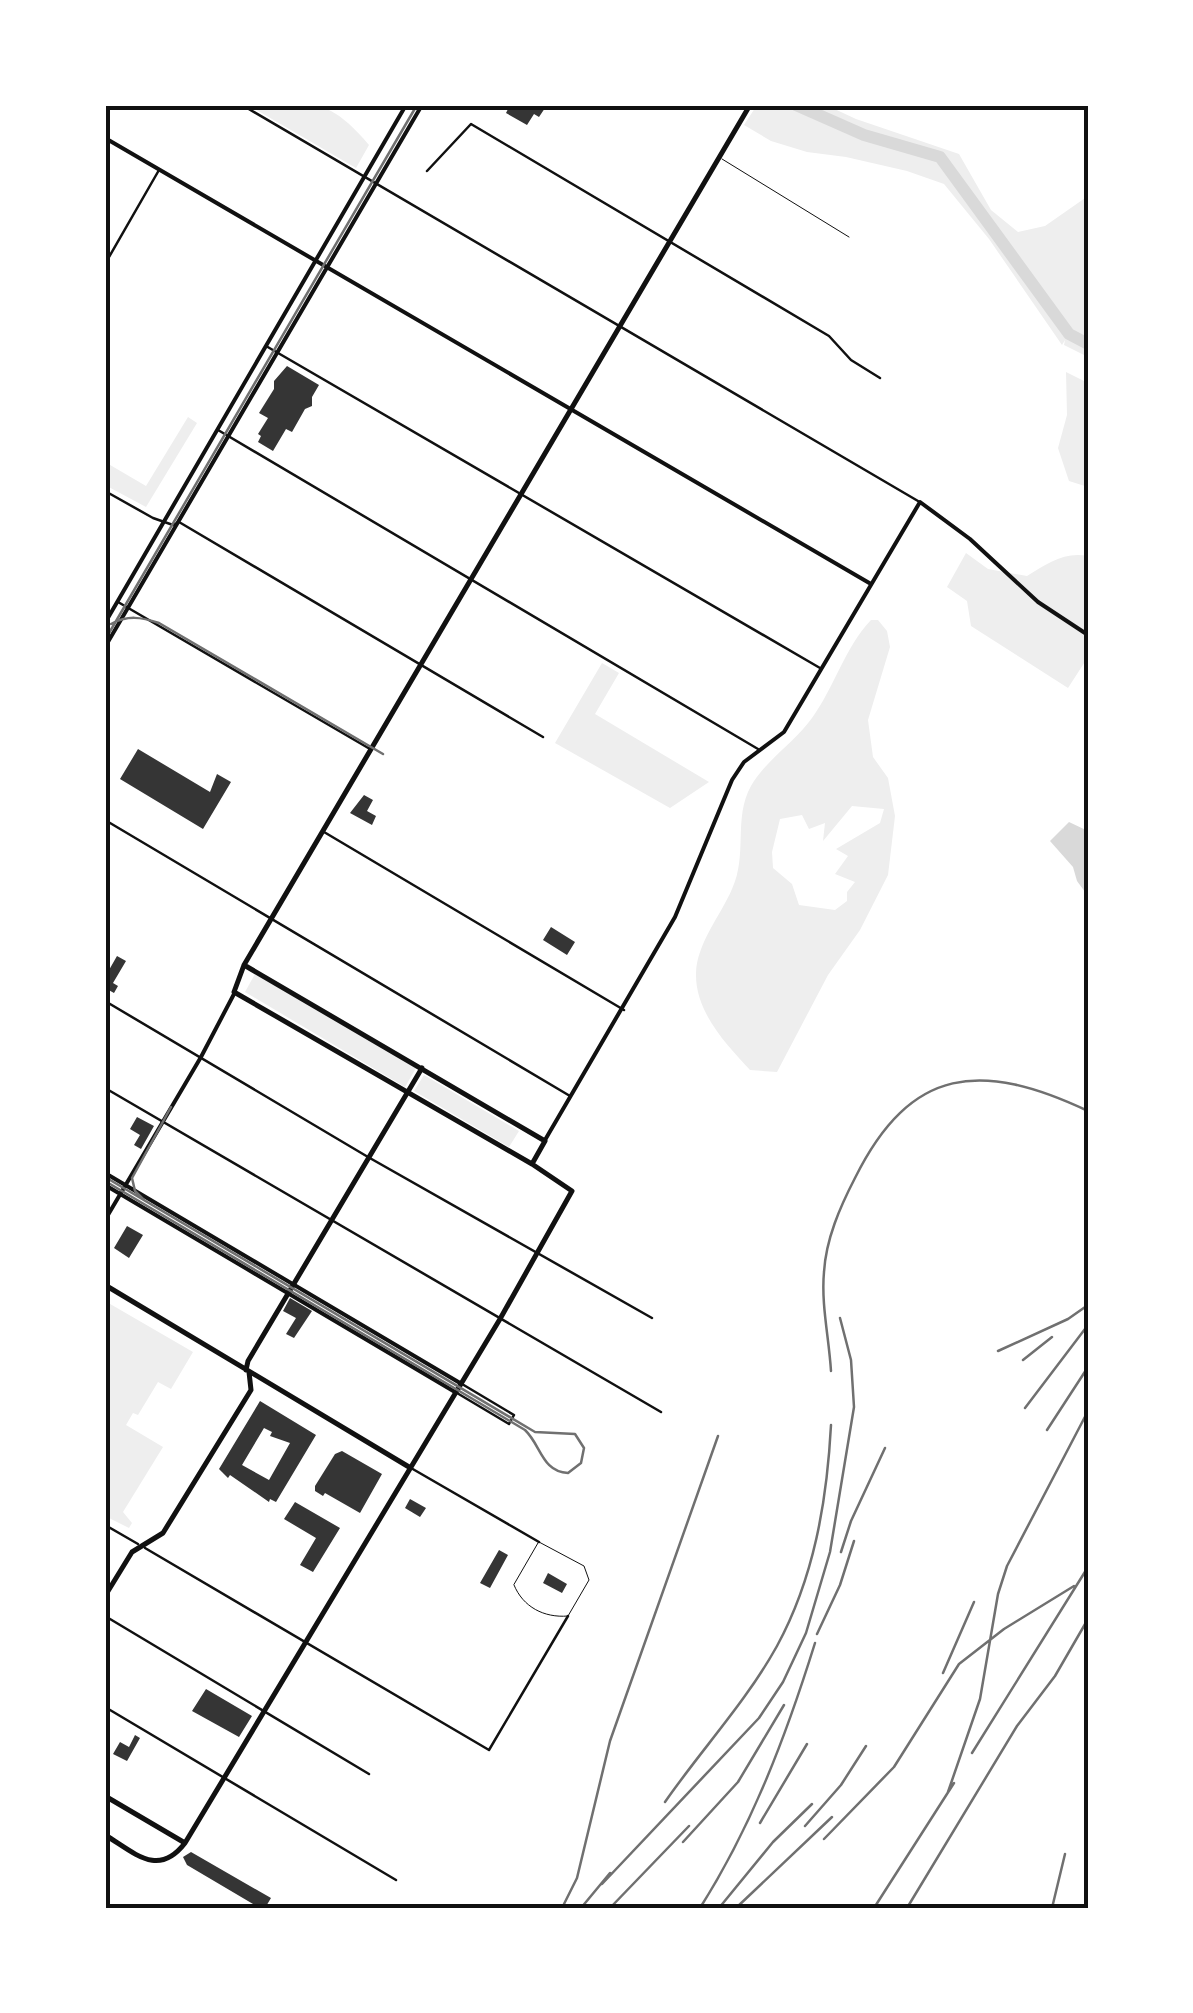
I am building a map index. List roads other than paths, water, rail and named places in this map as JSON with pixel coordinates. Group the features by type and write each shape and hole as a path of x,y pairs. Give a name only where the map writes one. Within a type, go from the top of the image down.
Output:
{"main road":[{"path":"105,1835 146,1860 163,1862 185,1843 500,1319 572,1190 234,992 244,964 750,105"},
{"path":"244,964 545,1141 532,1164"},
{"path":"246,1370 422,1068"},
{"path":"105,1285 409,1467"},
{"path":"105,1596 132,1552 162,1534 251,1390 252,1377 246,1370"},
{"path":"105,1796 185,1843"}],"street":[{"path":"242,105 920,502 970,539 1038,602 1088,634"},
{"path":"105,623 406,105"},
{"path":"105,647 422,105"},
{"path":"426,171 471,124 829,336 851,360 880,378"},
{"path":"105,138 871,584"},
{"path":"105,264 160,170"},
{"path":"266,346 821,669"},
{"path":"217,430 759,750"},
{"path":"105,491 153,518 173,525 180,522"},
{"path":"545,1141 675,918 732,780 744,762 784,732 920,502"},
{"path":"180,522 542,737"},
{"path":"118,602 371,750"},
{"path":"105,820 571,1097"},
{"path":"324,832 624,1010"},
{"path":"105,1220 201,1057 234,992"},
{"path":"105,1001 368,1158 652,1318"},
{"path":"105,1088 661,1412"},
{"path":"105,1173 123,1190 288,1293 509,1424 514,1414 294,1283 123,1190 105,1185"},
{"path":"409,1467 539,1542"},
{"path":"105,1525 489,1750 568,1616"},
{"path":"105,1616 369,1774"},
{"path":"105,1707 396,1880"}],"lane":[{"path":"720,157 849,236"},
{"path":"539,1542 584,1566 589,1580 568,1616 550,1617 520,1600 514,1585 539,1542"}],"waterway":[{"path":"796,105 864,135 940,157 1069,334 1088,344"}],"tram line":[{"path":"105,640 417,105"},
{"path":"111,624 135,618 159,623 383,754"},
{"path":"144,1200 135,1191 132,1178 171,1107"},
{"path":"105,1177 535,1432 575,1434 584,1448 581,1463 568,1473 553,1468 525,1430 105,1181"}],"railway":[{"path":"831,1371 823,1284 831,1235 855,1178 900,1113 925,1094 953,1083 982,1080 1015,1084 1088,1111"},
{"path":"998,1351 1068,1319 1088,1305"},
{"path":"602,1884 759,1718 783,1682 806,1633 830,1552 854,1407 851,1360 840,1318"},
{"path":"1025,1408 1088,1325"},
{"path":"1023,1360 1052,1337"},
{"path":"1047,1430 1088,1367"},
{"path":"948,1792 980,1699 998,1594 1007,1566 1088,1411"},
{"path":"665,1802 751,1687 790,1620 816,1538 831,1425"},
{"path":"562,1908 577,1878 610,1741 718,1436"},
{"path":"841,1552 885,1448"},
{"path":"817,1634 840,1585 854,1541"},
{"path":"972,1753 1088,1567"},
{"path":"824,1839 894,1767 959,1664 1004,1629 1074,1586"},
{"path":"943,1673 974,1602"},
{"path":"907,1908 1017,1726 1055,1676 1088,1619"},
{"path":"700,1908 736,1845 766,1780 815,1643"},
{"path":"683,1842 738,1782 784,1705"},
{"path":"760,1823 807,1744"},
{"path":"805,1826 841,1785 866,1746"},
{"path":"874,1908 954,1783"},
{"path":"719,1908 773,1842 812,1804"},
{"path":"736,1908 832,1817"},
{"path":"610,1908 689,1826"},
{"path":"1052,1908 1065,1854"},
{"path":"581,1908 610,1873"}]}
